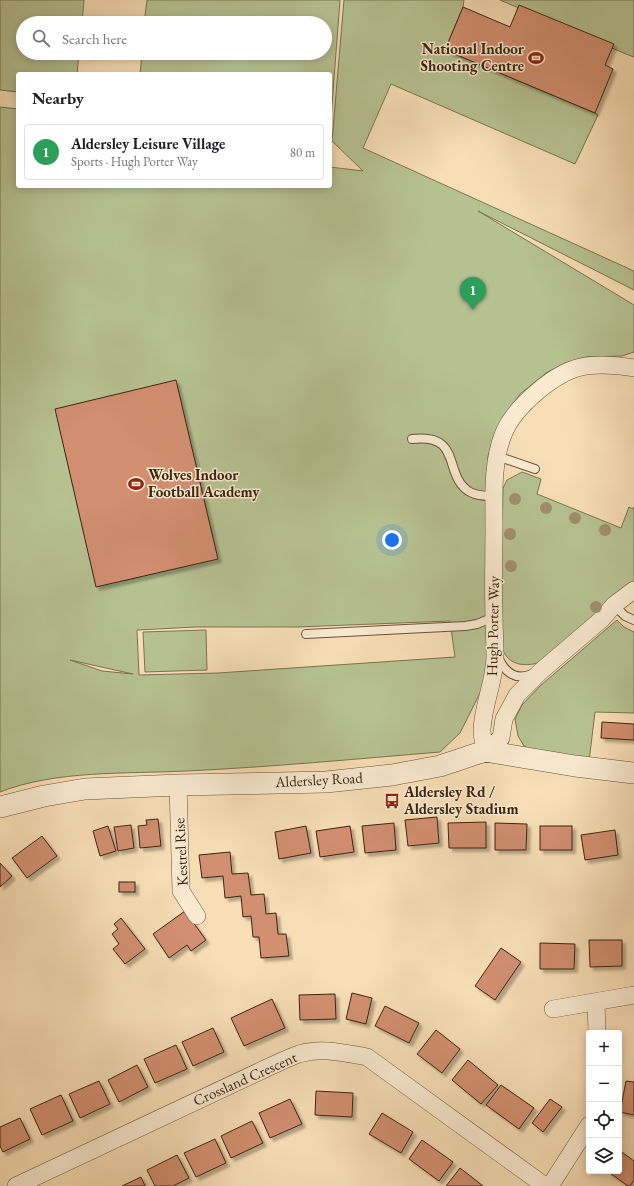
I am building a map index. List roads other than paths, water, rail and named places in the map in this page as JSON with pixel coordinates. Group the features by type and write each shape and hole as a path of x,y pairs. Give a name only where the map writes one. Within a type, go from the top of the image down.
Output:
{"street":[{"name":"Hugh Porter Way","path":"485,751 482,731 484,712 493,678 495,652 494,496 497,456 503,434 516,413 544,385 564,374 584,366 614,365 634,368"},
{"path":"485,751 501,738 504,719 510,705 517,695 541,671 602,619 614,605 634,590"},
{"name":"Aldersley Road","path":"0,807 44,796 85,789 178,784 326,782 392,775 440,766 485,751 575,766 634,772"},
{"name":"Kestrel Rise","path":"178,784 181,891 197,916"},
{"path":"553,1009 634,995"},
{"path":"596,1002 597,1030"},
{"name":"Crossland Crescent","path":"16,1186 271,1066 299,1054 316,1050 339,1051 366,1058 545,1186"},
{"path":"550,1186 586,1130"}],"lane":[{"path":"412,439 422,438 436,441 448,451 458,480 463,486 470,492 479,495 494,496"},
{"path":"497,456 535,469"},
{"path":"614,605 625,616 634,620"},
{"path":"306,634 465,626 477,624 494,617"},
{"path":"495,652 501,665 508,672 517,677 525,677 541,671"}],"place":[{"name":"National Indoor Shooting Centre","path":"536,58"},
{"name":"Aldersley Leisure Village","path":"473,310"},
{"name":"Wolves Indoor Football Academy","path":"136,484"},
{"name":"Aldersley Rd / Aldersley Stadium","path":"392,801"}]}
